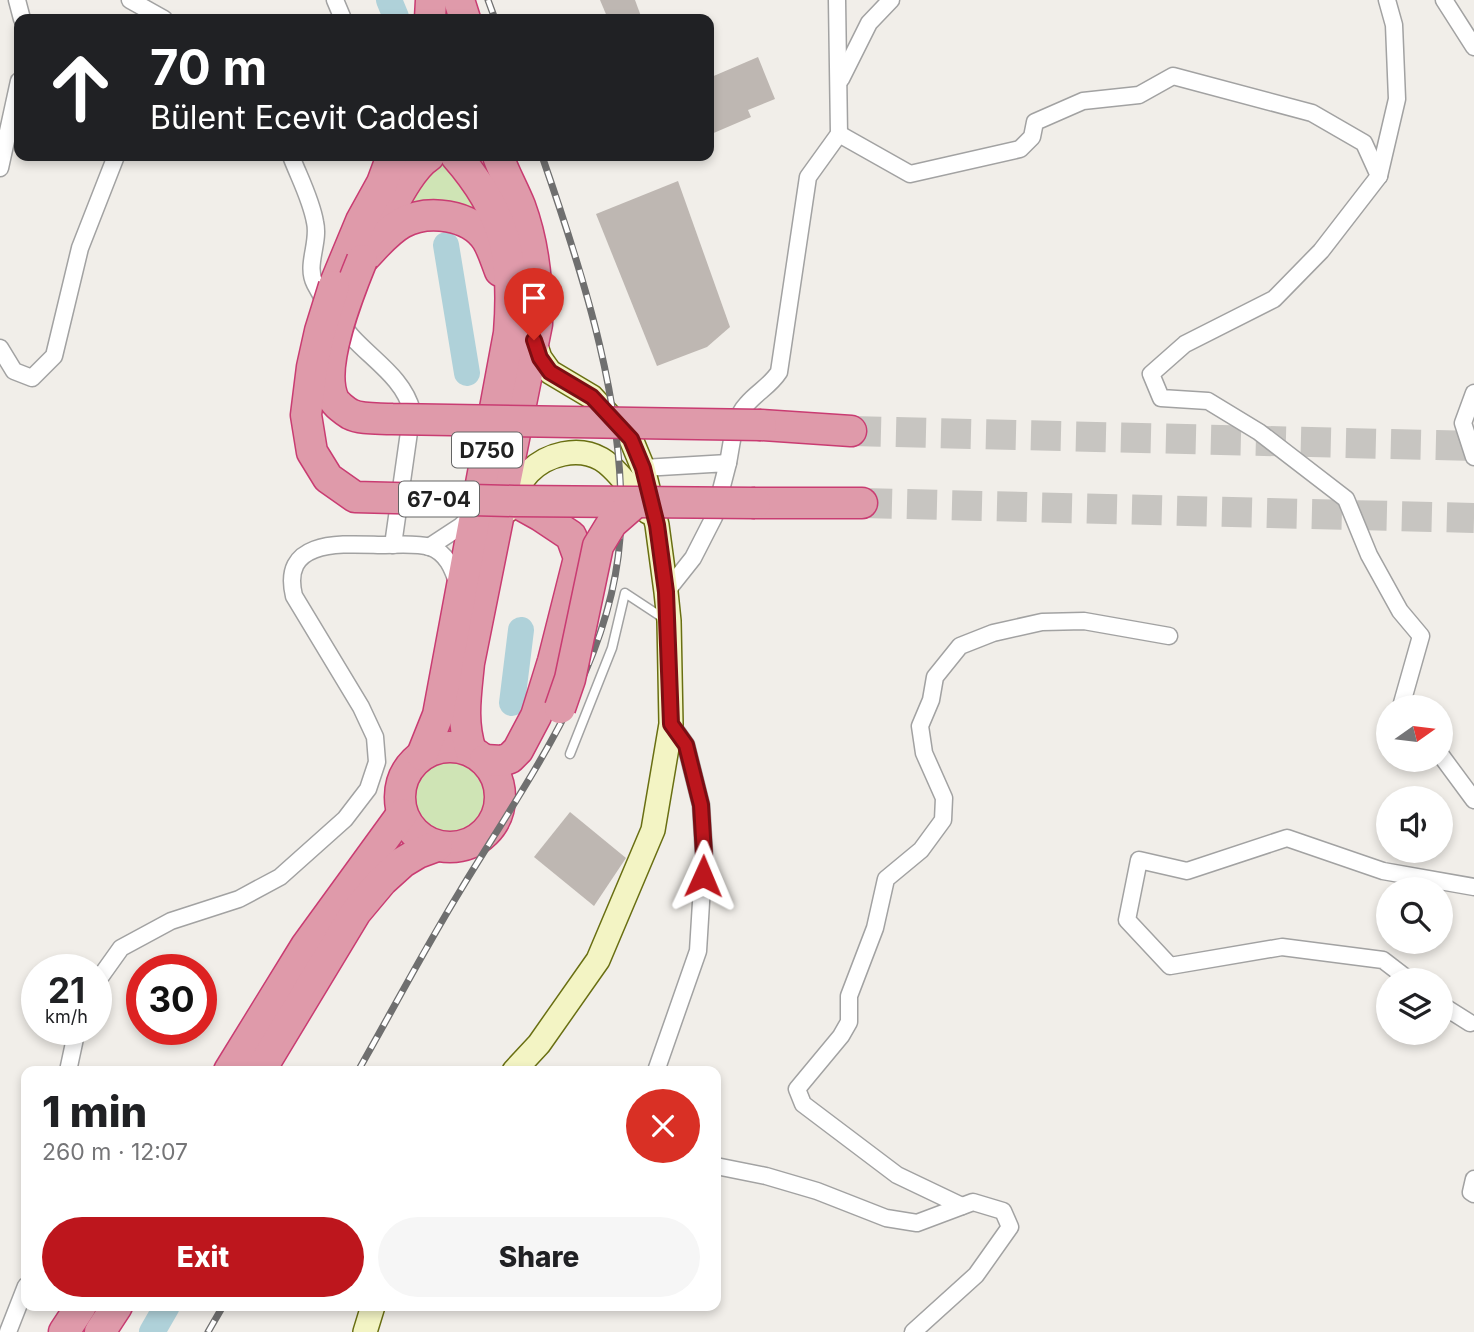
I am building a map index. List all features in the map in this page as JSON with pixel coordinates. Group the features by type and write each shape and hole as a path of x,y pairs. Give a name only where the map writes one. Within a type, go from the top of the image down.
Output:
{"highway":[{"name":"67-04","path":"390,161 383,183 361,220 334,286 312,368 306,415 312,452 328,478 355,497 514,501 862,503"},
{"path":"422,161 362,260 346,298 333,346 330,380 334,401 350,414 363,418 392,419 761,425 851,431"},
{"name":"D750","path":"402,814 399,797 402,781 410,766 422,755 438,715 509,333 511,278 504,234 494,209 460,161"},
{"name":"D750","path":"499,806 500,790 495,774 478,756 464,733 465,701 469,663 534,340 537,289 532,248 520,208 500,161"},
{"path":"362,260 386,234 404,222 430,215 451,217 471,226 486,238 511,305"},
{"path":"232,1066 306,946 402,814 410,828 422,840 437,846 454,848 470,844 484,835 494,822 499,806 544,744 553,661 579,558 571,536 514,501"},
{"path":"422,755 438,748 454,747 502,761 510,758 522,744 548,712 569,679 598,546 612,523 636,502"},
{"path":"263,1066 356,912 382,881 403,862 437,846"},
{"path":"64,1332 78,1311"},
{"path":"100,1332 114,1311"}],"main road":[{"path":"519,1066 539,1044 598,960 653,830 671,724 666,592 657,525 643,468 631,439 592,397 550,372 540,358 534,340"},
{"path":"495,538 520,484 530,471 548,459 565,453 583,453 602,459 636,495 657,525"},
{"path":"365,1332 371,1311"}],"street":[{"path":"131,0 155,14"},
{"path":"666,592 693,558 714,517 737,417 757,394 772,384 779,372 808,177 839,134 837,0"},
{"path":"840,82 869,23 891,0"},
{"path":"1387,0 1394,25 1397,99 1378,176 1321,251 1274,299 1185,344 1151,374 1161,398 1208,401 1259,432 1346,499 1369,555 1400,611 1421,636 1404,695"},
{"path":"1444,0 1474,47"},
{"path":"839,134 910,174 1020,149 1032,137 1035,121 1083,101 1139,95 1173,76 1312,113 1364,143 1378,176"},
{"path":"0,168 14,105"},
{"path":"0,348 14,371 32,378 54,356 80,248 114,161"},
{"path":"293,161 315,222 317,239 310,274 315,286 350,335 401,385 409,399 412,411 393,545"},
{"path":"1474,393 1463,423 1474,457"},
{"path":"643,468 728,463"},
{"path":"429,547 461,526 476,510"},
{"path":"112,961 121,948 171,921 239,899 280,877 345,819 368,789 377,762 375,737 361,707 293,596 290,581 304,554 337,544 429,547 445,557 461,592"},
{"path":"962,1206 897,1175 803,1104 797,1089 849,1023 849,996 875,928 886,879 921,850 943,820 944,798 924,753 920,726 931,700 935,677 960,646 993,633 1042,622 1084,621 1169,636"},
{"path":"658,1066 698,951 704,854 701,805 686,745 671,724"},
{"path":"1453,772 1474,800"},
{"path":"1393,968 1383,960 1282,947 1170,966 1127,920 1139,860 1187,871 1287,838 1383,871 1474,887"},
{"path":"1453,1012 1473,1024"},
{"path":"69,1066 74,1045"},
{"path":"721,1167 766,1176 817,1191 886,1218 917,1223 973,1202 1003,1211 1010,1227 976,1275 913,1332"},
{"path":"1474,1179 1471,1192 1474,1194"},
{"path":"9,1330 21,1299"},
{"path":"0,1310 9,1330"}],"lane":[{"path":"570,754 612,648 625,593 669,621"}],"green space":[{"path":"447,161 485,212 403,211 436,164"},
{"path":"449,752 467,755 482,765 492,780 495,798 492,816 482,831 467,841 449,844 431,841 416,831 406,816 403,798 406,780 416,765 431,755"}],"building":[{"path":"600,0 635,0 640,14 606,14"},
{"path":"758,57 775,99 748,110 751,117 714,133 714,76"},
{"path":"678,181 730,327 707,347 657,366 596,214"},
{"path":"570,812 626,858 594,906 534,857"}],"waterway":[{"path":"389,0 395,14"},
{"path":"446,245 467,373"},
{"path":"512,703 521,630"},
{"path":"152,1332 164,1311"}],"tunnel":[{"path":"851,431 1474,446"},
{"path":"862,503 1474,518"}],"railway":[{"path":"488,0 493,14"},
{"path":"361,1066 447,913 561,723 583,678 600,633 613,586 620,538 621,490 610,393 587,296 544,161"},
{"path":"208,1332 220,1311"}],"route":[{"path":"534,340 540,358 550,372 592,397 631,439 643,468 657,525 666,592 671,724 686,745 701,805 703,876"}]}
